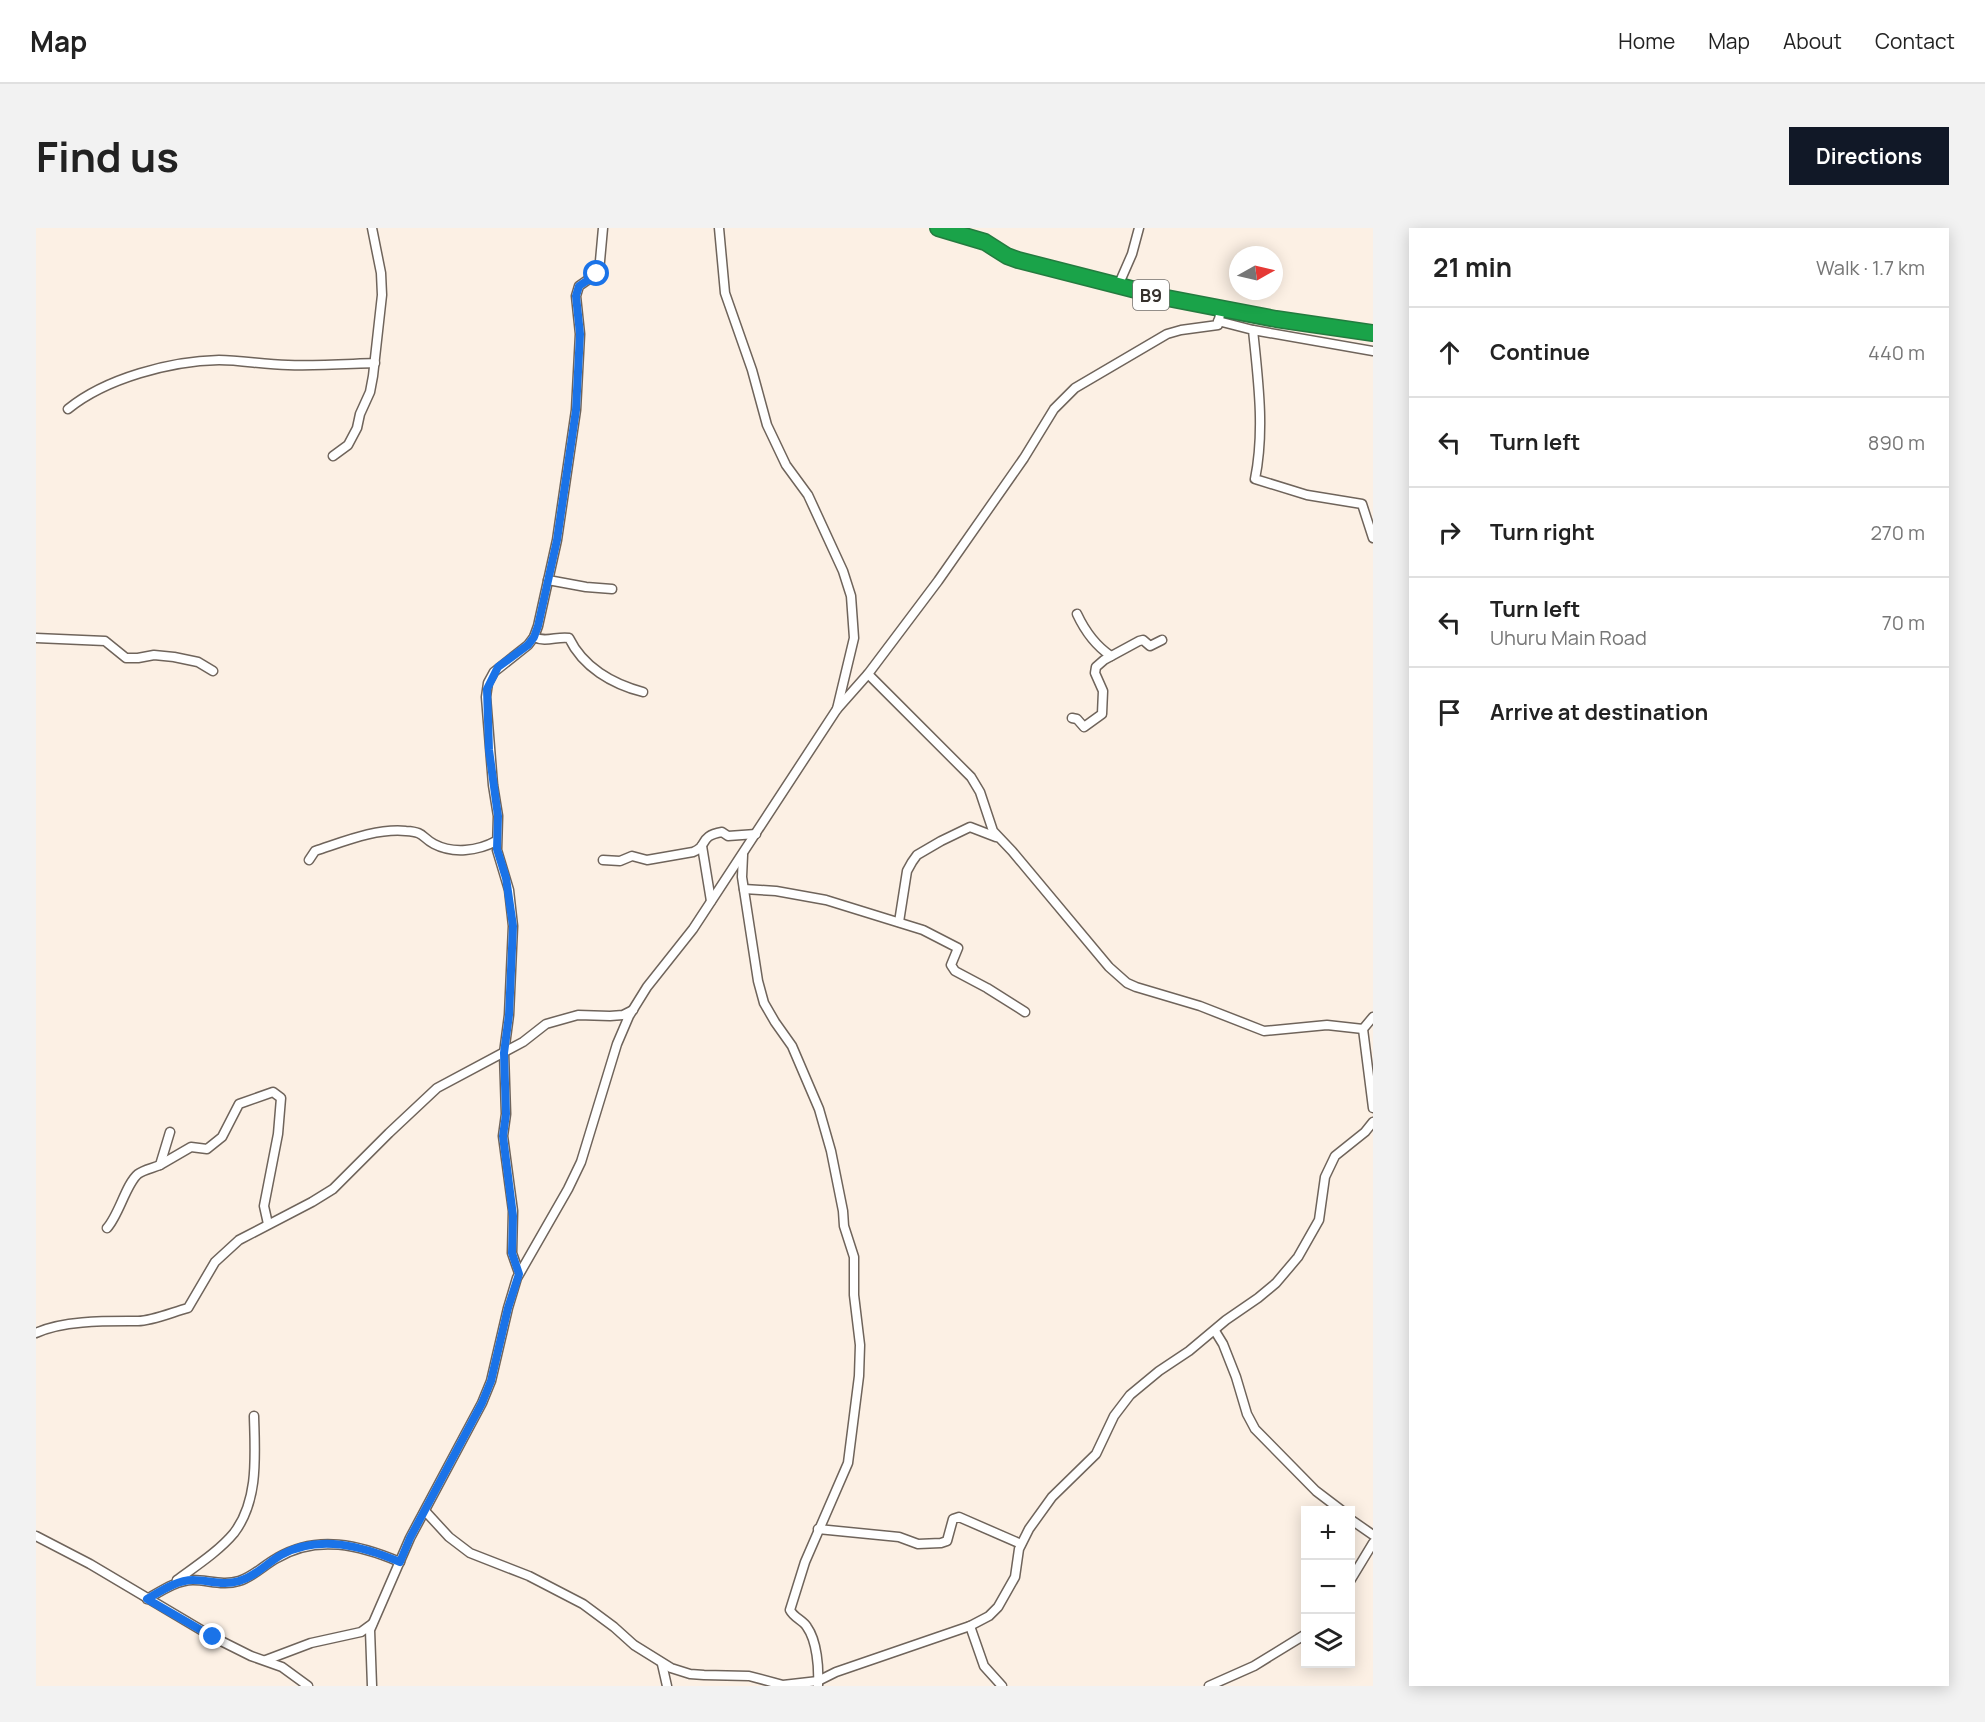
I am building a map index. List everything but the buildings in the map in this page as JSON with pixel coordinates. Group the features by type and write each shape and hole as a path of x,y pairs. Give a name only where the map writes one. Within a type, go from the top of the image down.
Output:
{"highway":[{"name":"B9","path":"938,228 985,242 1018,260 1220,315 1373,333"}],"street":[{"path":"333,456 348,445 357,428 360,414 370,392 375,363 382,295 381,273 372,228"},
{"path":"519,1274 512,1253 513,1216 503,1147 507,1096 504,1053 509,1015 513,926 507,884 496,841 498,816 489,750 487,689 498,667 519,653 534,637 538,626 557,540 576,410 580,334 576,296 579,286 599,272 603,228"},
{"path":"719,228 725,293 753,370 766,425 786,465 808,495 843,571 851,596 854,638 837,709"},
{"path":"1118,286 1132,254 1139,228"},
{"path":"372,1686 369,1636 373,1624 410,1538 426,1512 489,1388 508,1308 519,1274 581,1162 616,1044 633,1009 647,987 684,943 837,709 868,674 941,577 1054,409 1069,393 1167,334 1218,325 1220,315 1253,330 1373,351"},
{"path":"1253,330 1261,424 1261,444 1255,479 1307,495 1362,504 1373,538"},
{"path":"68,409 96,392 128,378 149,370 183,363 220,360 289,365 375,363"},
{"path":"548,579 586,587 612,588"},
{"path":"1077,614 1095,643 1111,656"},
{"path":"534,637 541,640 569,638 581,660 627,688 643,692"},
{"path":"36,638 62,641 86,639 105,641 126,658 154,655 174,657 198,662 213,671"},
{"path":"1072,718 1077,719 1084,727 1102,714 1103,691 1095,673 1096,667 1138,641 1143,640 1150,646 1162,640"},
{"path":"868,674 971,777 980,792 993,831 1109,967 1127,982 1136,987 1200,1006 1264,1031 1327,1025 1363,1029"},
{"path":"899,922 907,871 917,855 970,827 984,825 987,817"},
{"path":"974,828 999,838"},
{"path":"309,860 315,851 388,831 420,833 426,836 431,843 442,848 478,849 496,841"},
{"path":"603,860 620,861 632,856 647,860 693,852 702,846 707,836 722,832 728,836 756,834"},
{"path":"702,846 711,901"},
{"path":"743,855 742,877 758,981 764,1003 792,1046 824,1124 840,1195 844,1226 854,1257 854,1295 860,1345 860,1376 848,1463 818,1529 790,1610 806,1625 812,1635 818,1683"},
{"path":"724,883 733,882 744,887 818,898 923,930 958,948 951,964 952,969 1024,1012"},
{"path":"36,1333 46,1328 62,1325 117,1320 140,1321 188,1308 215,1262 238,1240 333,1189 437,1088 504,1053 523,1042 539,1028 556,1020 578,1015 623,1015 633,1009"},
{"path":"1373,1017 1363,1029 1373,1108"},
{"path":"108,1228 137,1175 191,1147 207,1149 222,1137 239,1104 273,1092 281,1098 278,1134 264,1206 268,1224"},
{"path":"426,1512 449,1537 470,1553 529,1576 583,1604 634,1645 662,1664 690,1674 748,1676 780,1685 818,1683 836,1672 970,1626 989,1616 1003,1600 1015,1577 1021,1544 1029,1529 1052,1497 1096,1454 1114,1416 1130,1395 1276,1283 1298,1257 1319,1221 1325,1177 1335,1156 1365,1132 1373,1122"},
{"path":"159,1165 170,1132"},
{"path":"1215,1331 1223,1344 1247,1414 1255,1429 1316,1491 1336,1506"},
{"path":"147,1599 170,1586 220,1546 241,1522 254,1475 254,1416"},
{"path":"818,1529 899,1537 918,1544 941,1543 948,1541 953,1519 959,1516 1021,1544"},
{"path":"1355,1522 1373,1535"},
{"path":"36,1536 90,1564 213,1637 282,1667 308,1686"},
{"path":"1355,1573 1373,1543"},
{"path":"170,1586 188,1580 232,1583 246,1579 289,1551 313,1545 340,1544 381,1554 400,1562"},
{"path":"266,1660 311,1643 361,1632 373,1624"},
{"path":"970,1626 982,1662 1002,1686"},
{"path":"1209,1686 1254,1666 1301,1637"},
{"path":"662,1664 667,1686"}],"route":[{"path":"213,1637 147,1599 170,1586 188,1580 232,1583 246,1579 289,1551 326,1543 381,1554 400,1562 410,1538 426,1512 491,1381 496,1353 519,1274 511,1247 514,1227 503,1147 507,1096 504,1053 509,1015 513,926 506,878 496,841 498,816 489,750 486,697 488,683 494,672 528,645 538,626 557,540 574,428 580,334 576,296 579,286 597,274"}]}
